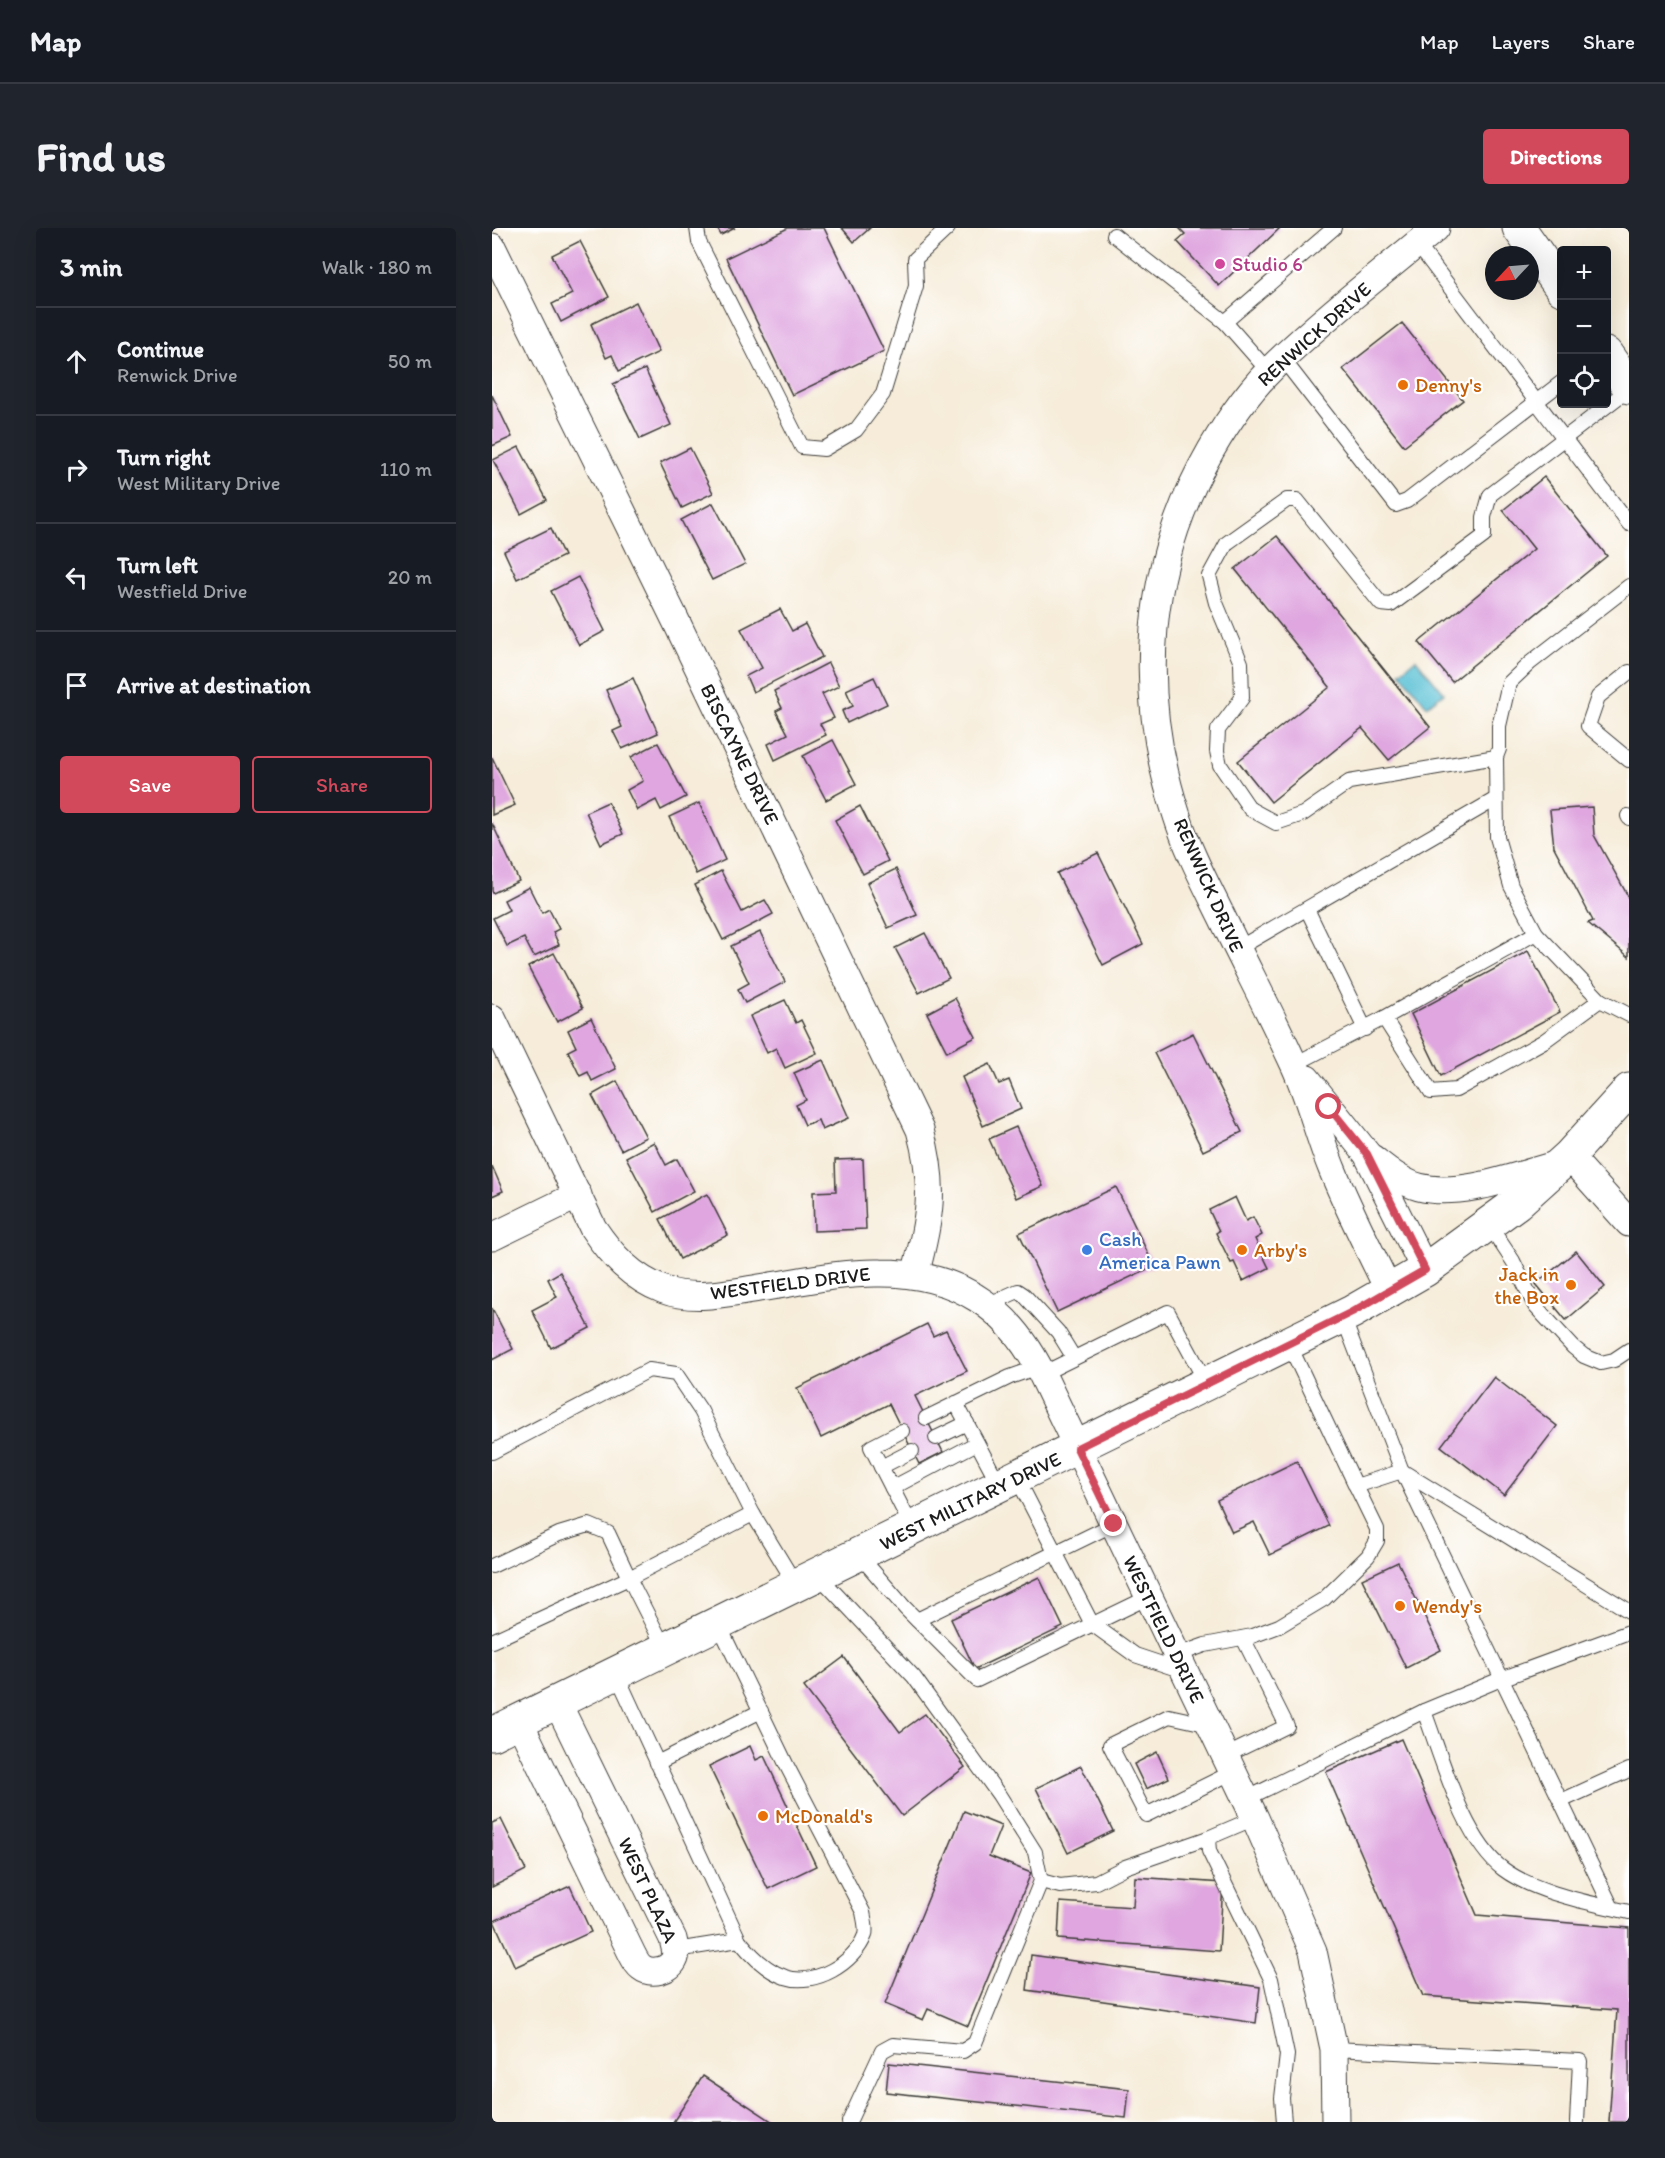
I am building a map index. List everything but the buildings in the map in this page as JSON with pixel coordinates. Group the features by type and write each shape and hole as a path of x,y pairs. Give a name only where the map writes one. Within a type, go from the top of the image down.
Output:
{"main road":[{"path":"1519,228 1557,282"},
{"path":"1611,361 1629,388"},
{"name":"WEST MILITARY DRIVE","path":"500,1726 557,1702 1343,1317 1425,1270 1489,1225 1565,1160 1622,1103"}],"street":[{"name":"RENWICK DRIVE","path":"1389,1291 1332,1169 1294,1064 1196,864 1164,773 1155,727 1151,661 1154,617 1161,574 1173,532 1189,492 1221,433 1246,397 1276,365 1427,233"},
{"name":"BISCAYNE DRIVE","path":"492,247 680,630 920,1130 931,1187 924,1241 915,1275"},
{"name":"WESTFIELD DRIVE","path":"492,1018 593,1228 620,1264 645,1281 665,1290 687,1294 720,1294 839,1276 881,1272 915,1275 940,1281 972,1293 1000,1314 1021,1339 1040,1370 1181,1663 1250,1808 1313,1951 1334,2049 1335,2122"},
{"name":"RENWICK DRIVE","path":"1294,1064 1367,1154 1425,1270"},
{"name":"RENWICK DRIVE","path":"1367,1154 1402,1179 1419,1186 1446,1190 1484,1184 1565,1160"},
{"path":"1565,1160 1629,1223"},
{"path":"492,1237 578,1195"},
{"name":"WEST PLAZA","path":"500,1726 578,1844 640,1966 650,1971 668,1967 675,1959 676,1950 673,1939 557,1702"},
{"path":"578,1844 617,1824"}],"lane":[{"path":"697,228 699,242 802,447 824,449 856,430 883,394 916,286 915,258 948,228"},
{"path":"1226,322 1334,228"},
{"path":"1427,233 1537,401 1629,524"},
{"path":"1114,235 1226,322 1276,365 1396,505 1407,501 1557,386"},
{"path":"1496,757 1349,782 1303,814 1276,823 1250,809 1220,765 1217,751 1218,730 1242,698 1241,663 1216,603 1209,576 1227,543 1287,500 1298,500 1381,604 1391,605 1484,536 1484,517 1490,495 1629,388"},
{"path":"1629,586 1509,682 1499,726 1499,749 1496,757 1497,837 1510,886 1536,933 1600,1000 1629,1015"},
{"path":"1629,672 1598,697 1588,726 1629,760"},
{"path":"1238,949 1496,799"},
{"path":"1307,909 1365,1029"},
{"path":"1294,1064 1365,1029 1536,933"},
{"path":"1384,1018 1431,1092 1456,1090 1544,1041 1600,1000"},
{"path":"1489,1225 1513,1261 1534,1306 1573,1347 1584,1356 1601,1363 1614,1360 1629,1350"},
{"path":"987,1305 1018,1291 1058,1332 1074,1358"},
{"path":"926,1419 1010,1377 1040,1370 1074,1358 1168,1312 1207,1384"},
{"path":"1343,1317 1402,1471 1612,1908"},
{"path":"956,1403 977,1443 1008,1482 1054,1552 1092,1624 1135,1655 1181,1663 1205,1645 1243,1638 1279,1626 1311,1608 1324,1599 1375,1548 1377,1529 1289,1344"},
{"path":"492,1452 649,1370 675,1374 701,1411 753,1514 807,1580 914,1677 999,1795 1035,1852 1041,1881 975,2043 963,2051 893,2045 882,2051 849,2122"},
{"path":"936,1438 967,1423"},
{"path":"902,1431 871,1447 912,1529"},
{"path":"892,1488 977,1443"},
{"path":"881,1467 912,1451"},
{"path":"1356,1486 1402,1471 1628,1608"},
{"path":"492,1641 629,1578 753,1514"},
{"path":"917,1620 1114,1524"},
{"path":"492,1566 559,1534 589,1525 608,1533 665,1649"},
{"path":"859,1555 917,1620 977,1680 1149,1597"},
{"path":"616,1673 739,1940 753,1957 786,1977 807,1979 844,1963 858,1949 866,1932 863,1912 718,1623"},
{"path":"1041,1881 1060,1886 1096,1882 1125,1867 1208,1838 1250,1808 1424,1712 1501,1679 1629,1632"},
{"path":"1210,1725 1169,1716 1110,1745 1146,1815 1287,1726 1243,1638"},
{"path":"657,1763 761,1711"},
{"path":"1424,1712 1465,1820 1483,1850 1504,1870 1534,1885 1575,1899 1629,1912"},
{"path":"1561,1802 1629,1770"},
{"path":"1208,1838 1209,1851 1271,1979 1287,2055 1282,2098 1284,2122"},
{"path":"676,1950 739,1940"},
{"path":"1334,2049 1580,2061 1577,2122"}],"water":[{"path":"1416,659 1444,693 1427,706 1400,672"}],"place":[{"name":"Studio 6","path":"1220,264"},
{"name":"Denny's","path":"1403,385"},
{"name":"Cash America Pawn","path":"1087,1250"},
{"name":"Arby's","path":"1242,1250"},
{"name":"Jack in the Box","path":"1571,1285"},
{"name":"Wendy's","path":"1400,1606"},
{"name":"McDonald's","path":"763,1816"}],"route":[{"path":"1114,1524 1077,1448 1352,1312 1425,1270 1367,1154 1329,1107"}]}
